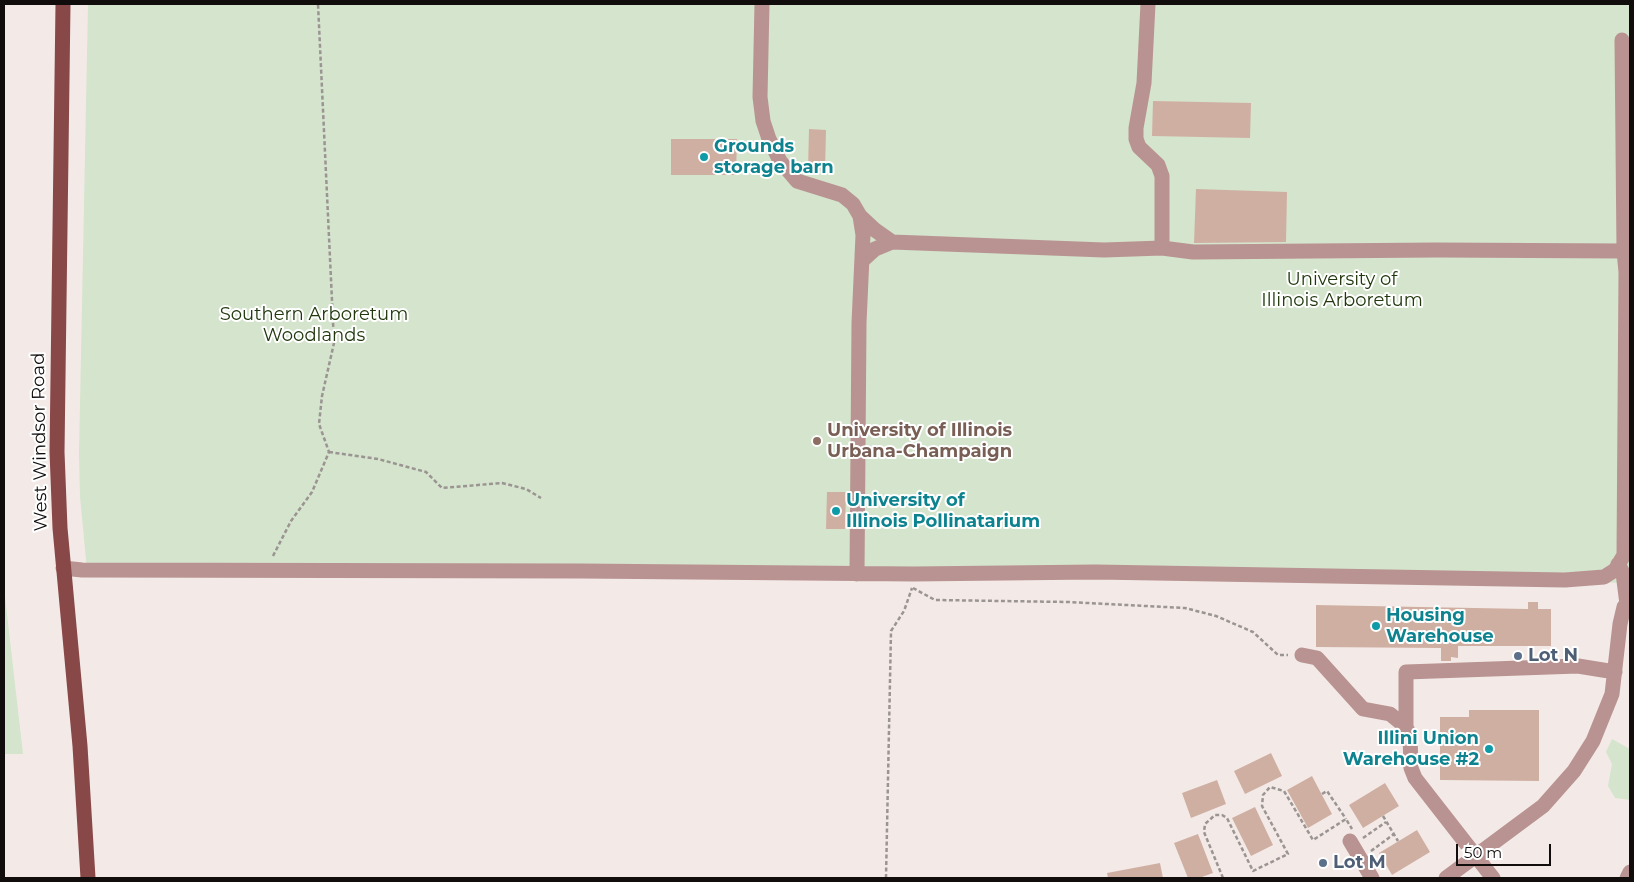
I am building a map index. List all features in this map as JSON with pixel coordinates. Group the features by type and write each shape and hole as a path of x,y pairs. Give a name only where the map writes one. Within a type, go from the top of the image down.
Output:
{"main road":[{"name":"West Windsor Road","path":"63,4 57,434 63,568 80,746 88,878"}],"street":[{"path":"762,4 760,97 763,121 769,139 780,161 797,181 842,195 853,204 860,216 874,230 892,242"},
{"path":"1148,4 1144,83 1136,128 1136,139 1139,147 1158,166 1162,176 1162,248"},
{"path":"63,568 82,570 857,574 913,581 1096,572 1565,580 1604,577 1615,570 1624,555 1626,272 1624,251 1622,40"},
{"path":"857,574 859,313 863,260 863,236 860,216"},
{"path":"863,260 875,249 892,242 1104,250 1162,248 1193,252 1624,251"},
{"path":"1446,878 1543,806 1574,771 1593,741 1603,720 1616,672 1620,624 1624,607 1629,602 1623,573 1618,564"},
{"path":"1302,655 1317,658 1363,709 1390,714 1406,727 1410,735 1411,768 1415,778 1493,878"},
{"path":"1406,727 1406,672 1578,666 1616,672"},
{"path":"1355,838 1372,878"},
{"path":"1627,878 1630,872"}],"path":[{"path":"272,570 274,553 291,521 312,492 329,452 319,424 322,396 334,343 318,4"},
{"path":"329,452 378,459 426,472 442,488 502,483 526,489 540,498"},
{"path":"886,878 891,631 904,611 913,581 935,600 1068,602 1185,608 1216,616 1253,632 1278,655 1302,655"},
{"path":"1223,878 1204,832 1205,824 1215,814 1227,818 1253,870 1288,854 1262,806 1262,795 1270,787 1284,791 1313,840 1346,819"},
{"path":"1322,794 1327,792 1346,819 1355,838 1386,822"},
{"path":"1383,816 1398,841"},
{"path":"1368,853 1394,834"}],"green space":[{"name":"University of Illinois Arboretum","path":"88,4 1630,4 1630,583 1096,572 87,570 80,497 79,454"},
{"path":"4,588 23,754 4,754"},
{"path":"1612,739 1630,749 1630,800 1615,798 1608,786 1612,764 1606,752"}],"building":[{"path":"1153,101 1251,103 1250,138 1152,136"},
{"path":"809,129 826,130 825,171 808,170"},
{"name":"Grounds storage barn","path":"671,139 737,139 736,175 671,175"},
{"path":"1196,189 1287,192 1286,242 1194,243"},
{"name":"University of Illinois Pollinatarium","path":"827,492 846,492 845,529 826,529"},
{"path":"1528,602 1538,602 1538,609 1551,609 1551,646 1458,646 1458,658 1451,657 1451,661 1441,661 1441,648 1316,647 1316,605 1528,609"},
{"name":"Illini Union Warehouse #2","path":"1469,710 1539,710 1539,781 1440,780 1440,717 1469,717"},
{"path":"1271,753 1282,776 1245,794 1234,771"},
{"path":"1312,776 1332,814 1308,828 1287,790"},
{"path":"1217,780 1226,804 1191,818 1182,793"},
{"path":"1385,783 1399,806 1363,828 1349,805"},
{"path":"1255,807 1273,845 1251,856 1232,818"},
{"path":"1417,830 1430,852 1392,875 1379,853"},
{"path":"1198,834 1213,873 1199,878 1188,878 1174,843"},
{"path":"1160,863 1163,878 1108,878 1107,873"}],"place":[{"name":"Grounds storage barn","path":"704,157"},
{"name":"University of Illinois Urbana-Champaign","path":"817,441"},
{"name":"University of Illinois Pollinatarium","path":"836,511"},
{"name":"Housing Warehouse","path":"1376,626"},
{"name":"Lot N","path":"1518,656"},
{"name":"Illini Union Warehouse #2","path":"1489,749"},
{"name":"Lot M","path":"1323,863"}],"park label":[{"name":"Southern Arboretum Woodlands","path":"314,325"}]}
